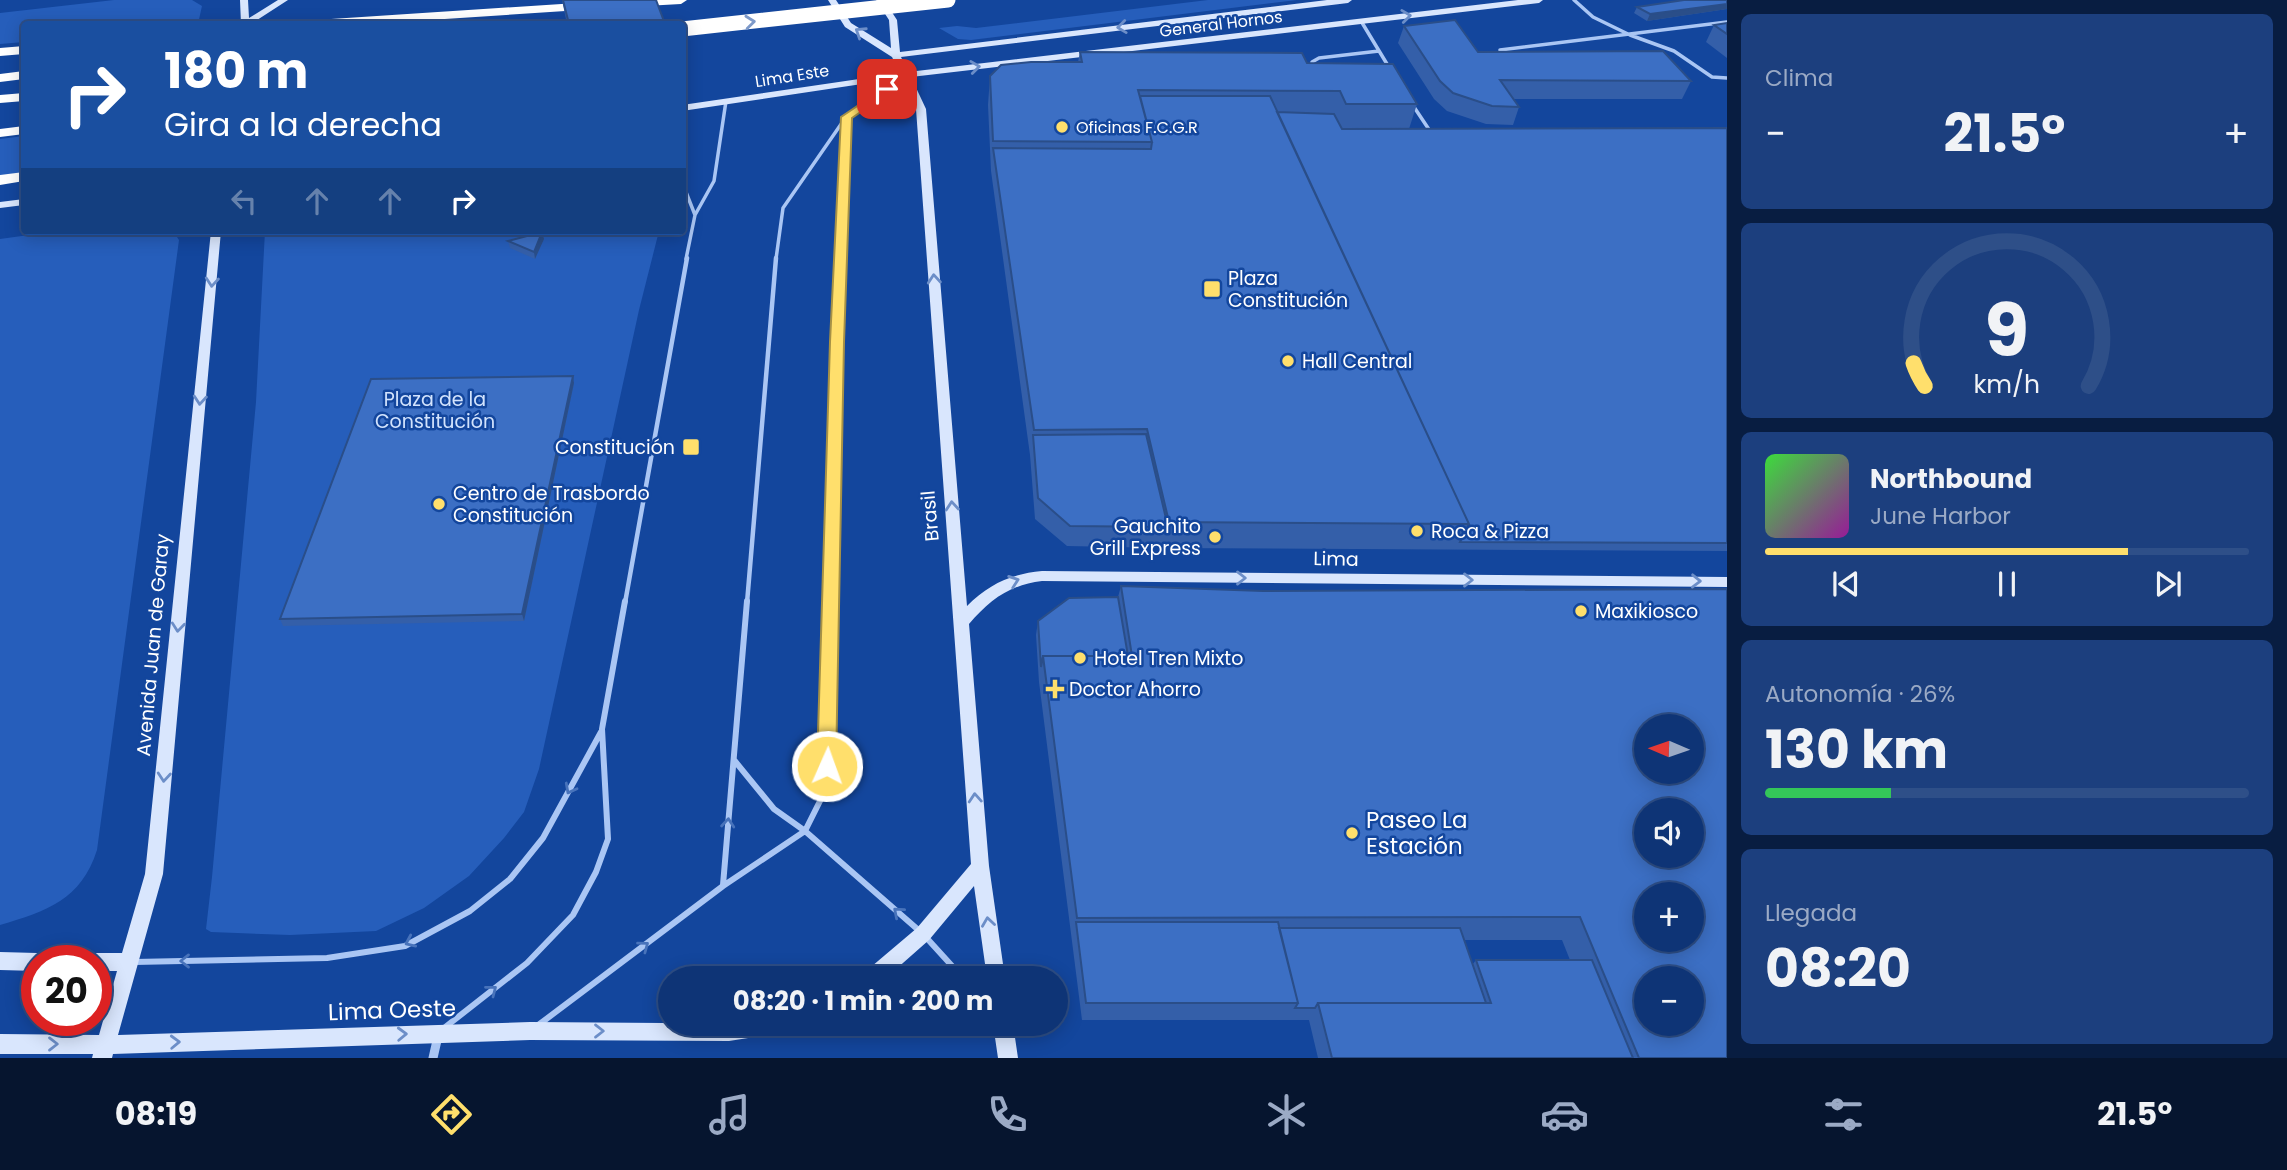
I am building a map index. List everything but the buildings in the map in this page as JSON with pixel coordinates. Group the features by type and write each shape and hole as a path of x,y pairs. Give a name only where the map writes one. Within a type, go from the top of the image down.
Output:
{"highway":[{"path":"362,21 683,0"},
{"path":"497,21 683,0"},
{"path":"686,29 948,0"},
{"path":"0,52 21,50"},
{"path":"0,78 21,75"},
{"path":"1,99 21,97"},
{"path":"0,124 21,121"},
{"path":"0,133 21,130"},
{"path":"0,180 21,177"}],"street":[{"path":"244,0 245,21"},
{"path":"250,21 284,0"},
{"name":"Brasil","path":"832,0 848,25 896,55"},
{"name":"Brasil","path":"880,0 893,20 896,55 921,109 980,866 994,966"},
{"name":"General Hornos","path":"896,55 1348,0"},
{"name":"General Hornos","path":"907,75 1539,0"},
{"name":"Lima Este","path":"686,107 907,75"},
{"path":"0,205 21,202"},
{"name":"Avenida Juan de Garay","path":"104,1051 154,874 216,235"},
{"name":"Lima","path":"962,622 993,589 1025,577 1727,582"},
{"path":"886,966 923,934 980,866"},
{"path":"0,961 21,961"},
{"path":"112,962 130,962"},
{"path":"433,1058 439,1032"},
{"name":"Lima Oeste","path":"0,1044 104,1051 439,1032 658,1032"},
{"path":"1005,1036 1008,1058"}],"lane":[{"path":"1574,0 1593,17 1630,35 1674,51 1712,77 1727,78"},
{"path":"1361,21 1397,79"},
{"path":"1500,50 1727,22"},
{"path":"1315,72 1311,65 1319,58 1379,51"},
{"path":"723,886 775,263 783,208 846,117 907,75"},
{"path":"1409,98 1430,131 1444,131"},
{"path":"439,1032 527,962 573,915 596,872 608,838 602,729 695,215 714,181 726,102"},
{"path":"530,1031 723,886 805,831 822,797 827,766 837,342 846,117"},
{"path":"686,191 695,215"},
{"path":"130,962 327,958 405,946 470,911 510,880 543,838 602,729"},
{"path":"734,760 774,809 805,831 923,934 952,966"}],"green space":[{"path":"114,0 192,0 202,6 199,21 21,21 21,42 0,44 0,13"},
{"path":"1208,0 1297,0 971,40 958,39 939,28 976,28"},
{"path":"21,136 21,173 0,175 0,139"},
{"path":"29,235 176,235 179,240 97,850 82,881 72,892 47,908 0,925 0,239"},
{"name":"Plaza de la Constitución","path":"265,235 658,235 639,310 539,769 524,812 469,876 424,908 376,931 290,935 211,932 206,929 256,402"}],"place":[{"name":"Oficinas F.C.G.R","path":"1062,127"},
{"name":"Plaza Constitución","path":"1212,289"},
{"name":"Hall Central","path":"1288,361"},
{"name":"Constitución","path":"691,447"},
{"name":"Centro de Trasbordo Constitución","path":"439,504"},
{"name":"Roca & Pizza","path":"1417,531"},
{"name":"Gauchito Grill Express","path":"1215,537"},
{"name":"Maxikiosco","path":"1581,611"},
{"name":"Hotel Tren Mixto","path":"1080,658"},
{"name":"Doctor Ahorro","path":"1055,689"},
{"name":"Paseo La Estación","path":"1352,833"}],"route":[{"path":"827,766 837,342 846,117 887,89"}]}
